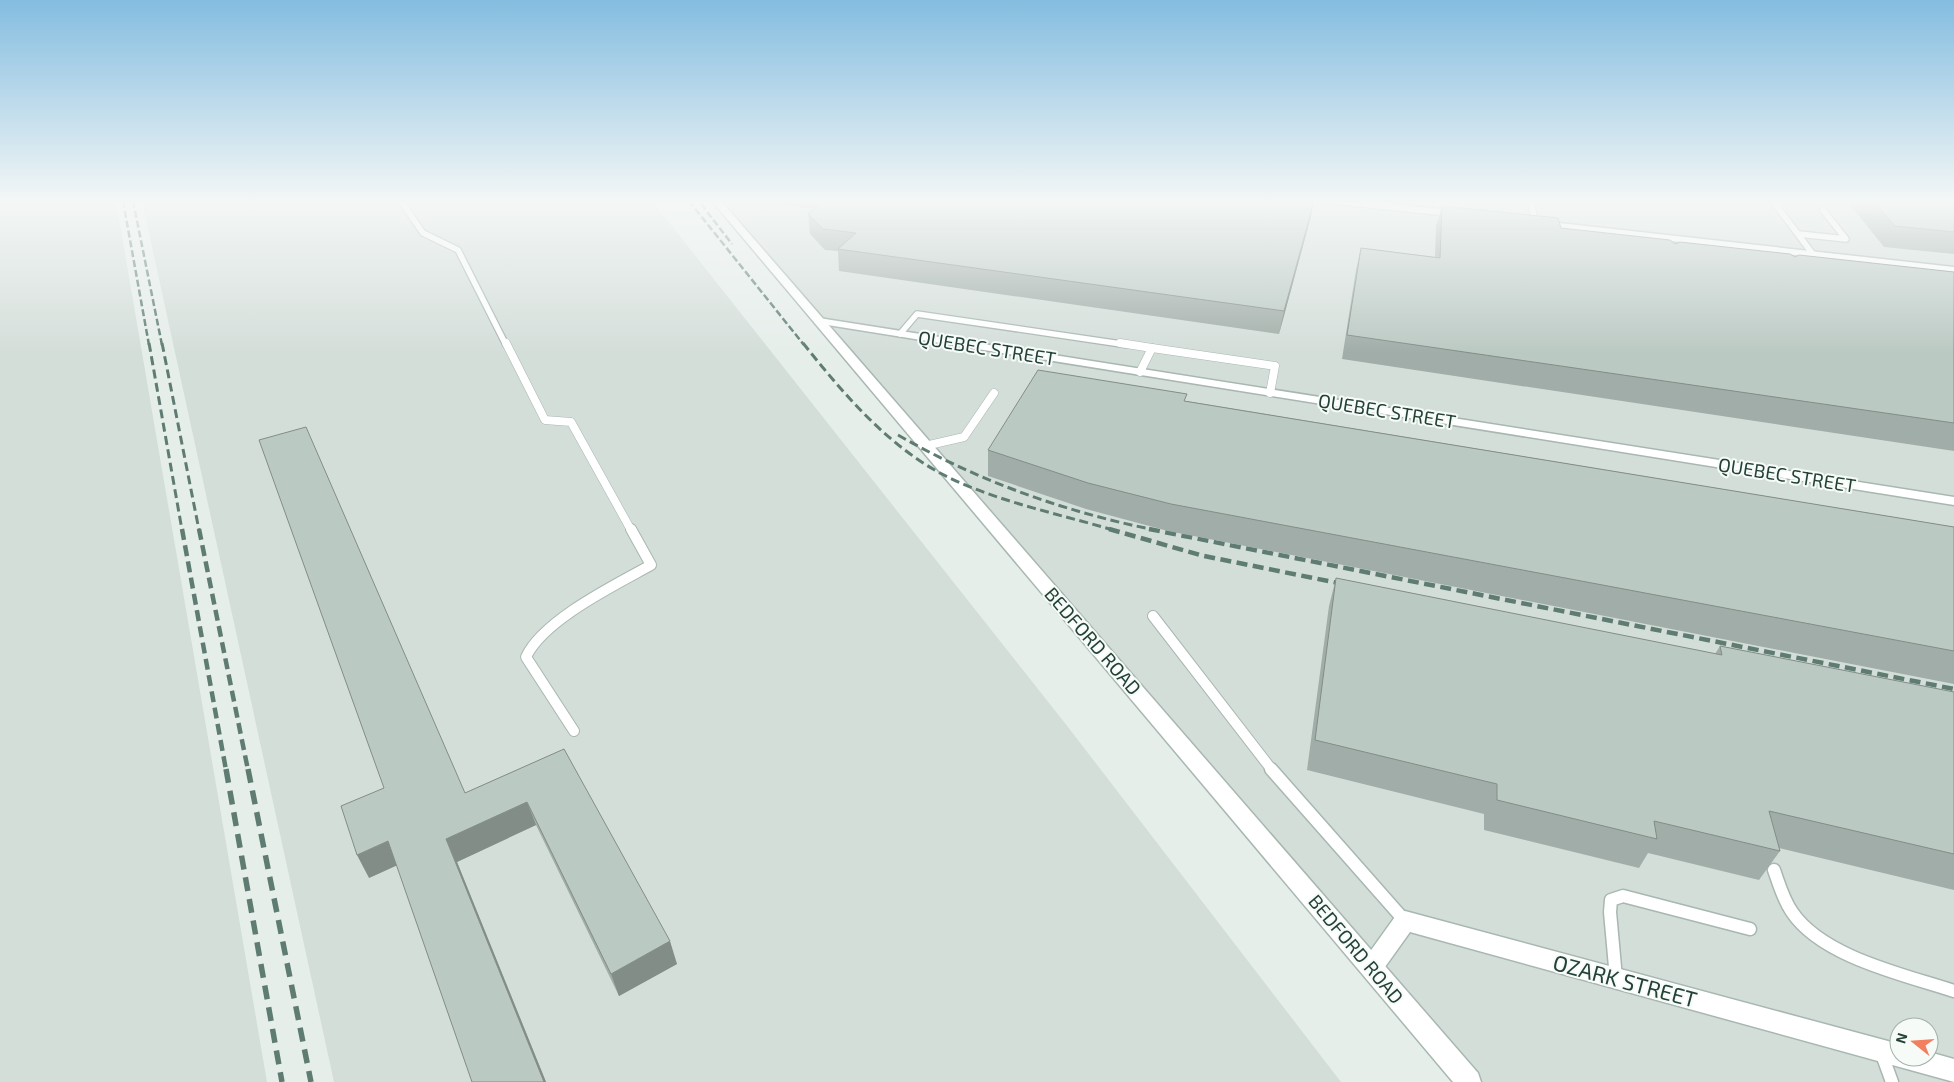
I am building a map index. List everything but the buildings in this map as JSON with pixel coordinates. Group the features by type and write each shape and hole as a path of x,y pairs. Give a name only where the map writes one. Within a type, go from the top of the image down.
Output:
{"street":[{"name":"BEDFORD ROAD","path":"759,251 1469,1082"},
{"path":"1759,251 1812,253 1954,270"},
{"name":"QUEBEC STREET","path":"819,322 1954,501"},
{"path":"1372,967 1405,921"},
{"name":"OZARK STREET","path":"1405,921 1889,1053"},
{"path":"1939,1067 1954,1071"}],"lane":[{"path":"459,251 544,420 570,422 651,565 576,607 531,646 526,657 574,731"},
{"path":"900,334 916,314 1275,366 1270,393"},
{"path":"1140,372 1152,348"},
{"path":"925,446 964,437 994,393"},
{"path":"1153,616 1286,787 1405,921"},
{"path":"1774,870 1783,897 1796,918 1813,934 1838,950 1862,960 1954,991"},
{"path":"1616,978 1610,912 1611,900 1623,896 1750,929"},
{"path":"1891,1067 1892,1082"}],"shaded area":[{"path":"0,251 125,251 267,1082 0,1082"},
{"path":"153,251 692,251 1068,727 1341,1082 334,1082"},
{"path":"755,251 1954,251 1954,1082 1472,1082 939,471"}],"railway":[{"path":"132,251 149,345"},
{"path":"143,251 162,345"},
{"path":"729,251 804,345"},
{"path":"149,343 182,530"},
{"path":"162,343 199,530"},
{"path":"803,343 849,398 883,432 920,461 960,483 1003,499 1113,530"},
{"path":"898,435 959,467 1023,493 1088,514 1155,530"},
{"path":"182,529 226,770"},
{"path":"199,529 248,770"},
{"path":"1109,529 1204,556 1348,585"},
{"path":"1149,529 1954,689"},
{"path":"226,769 282,1082"},
{"path":"248,769 311,1082"}]}
